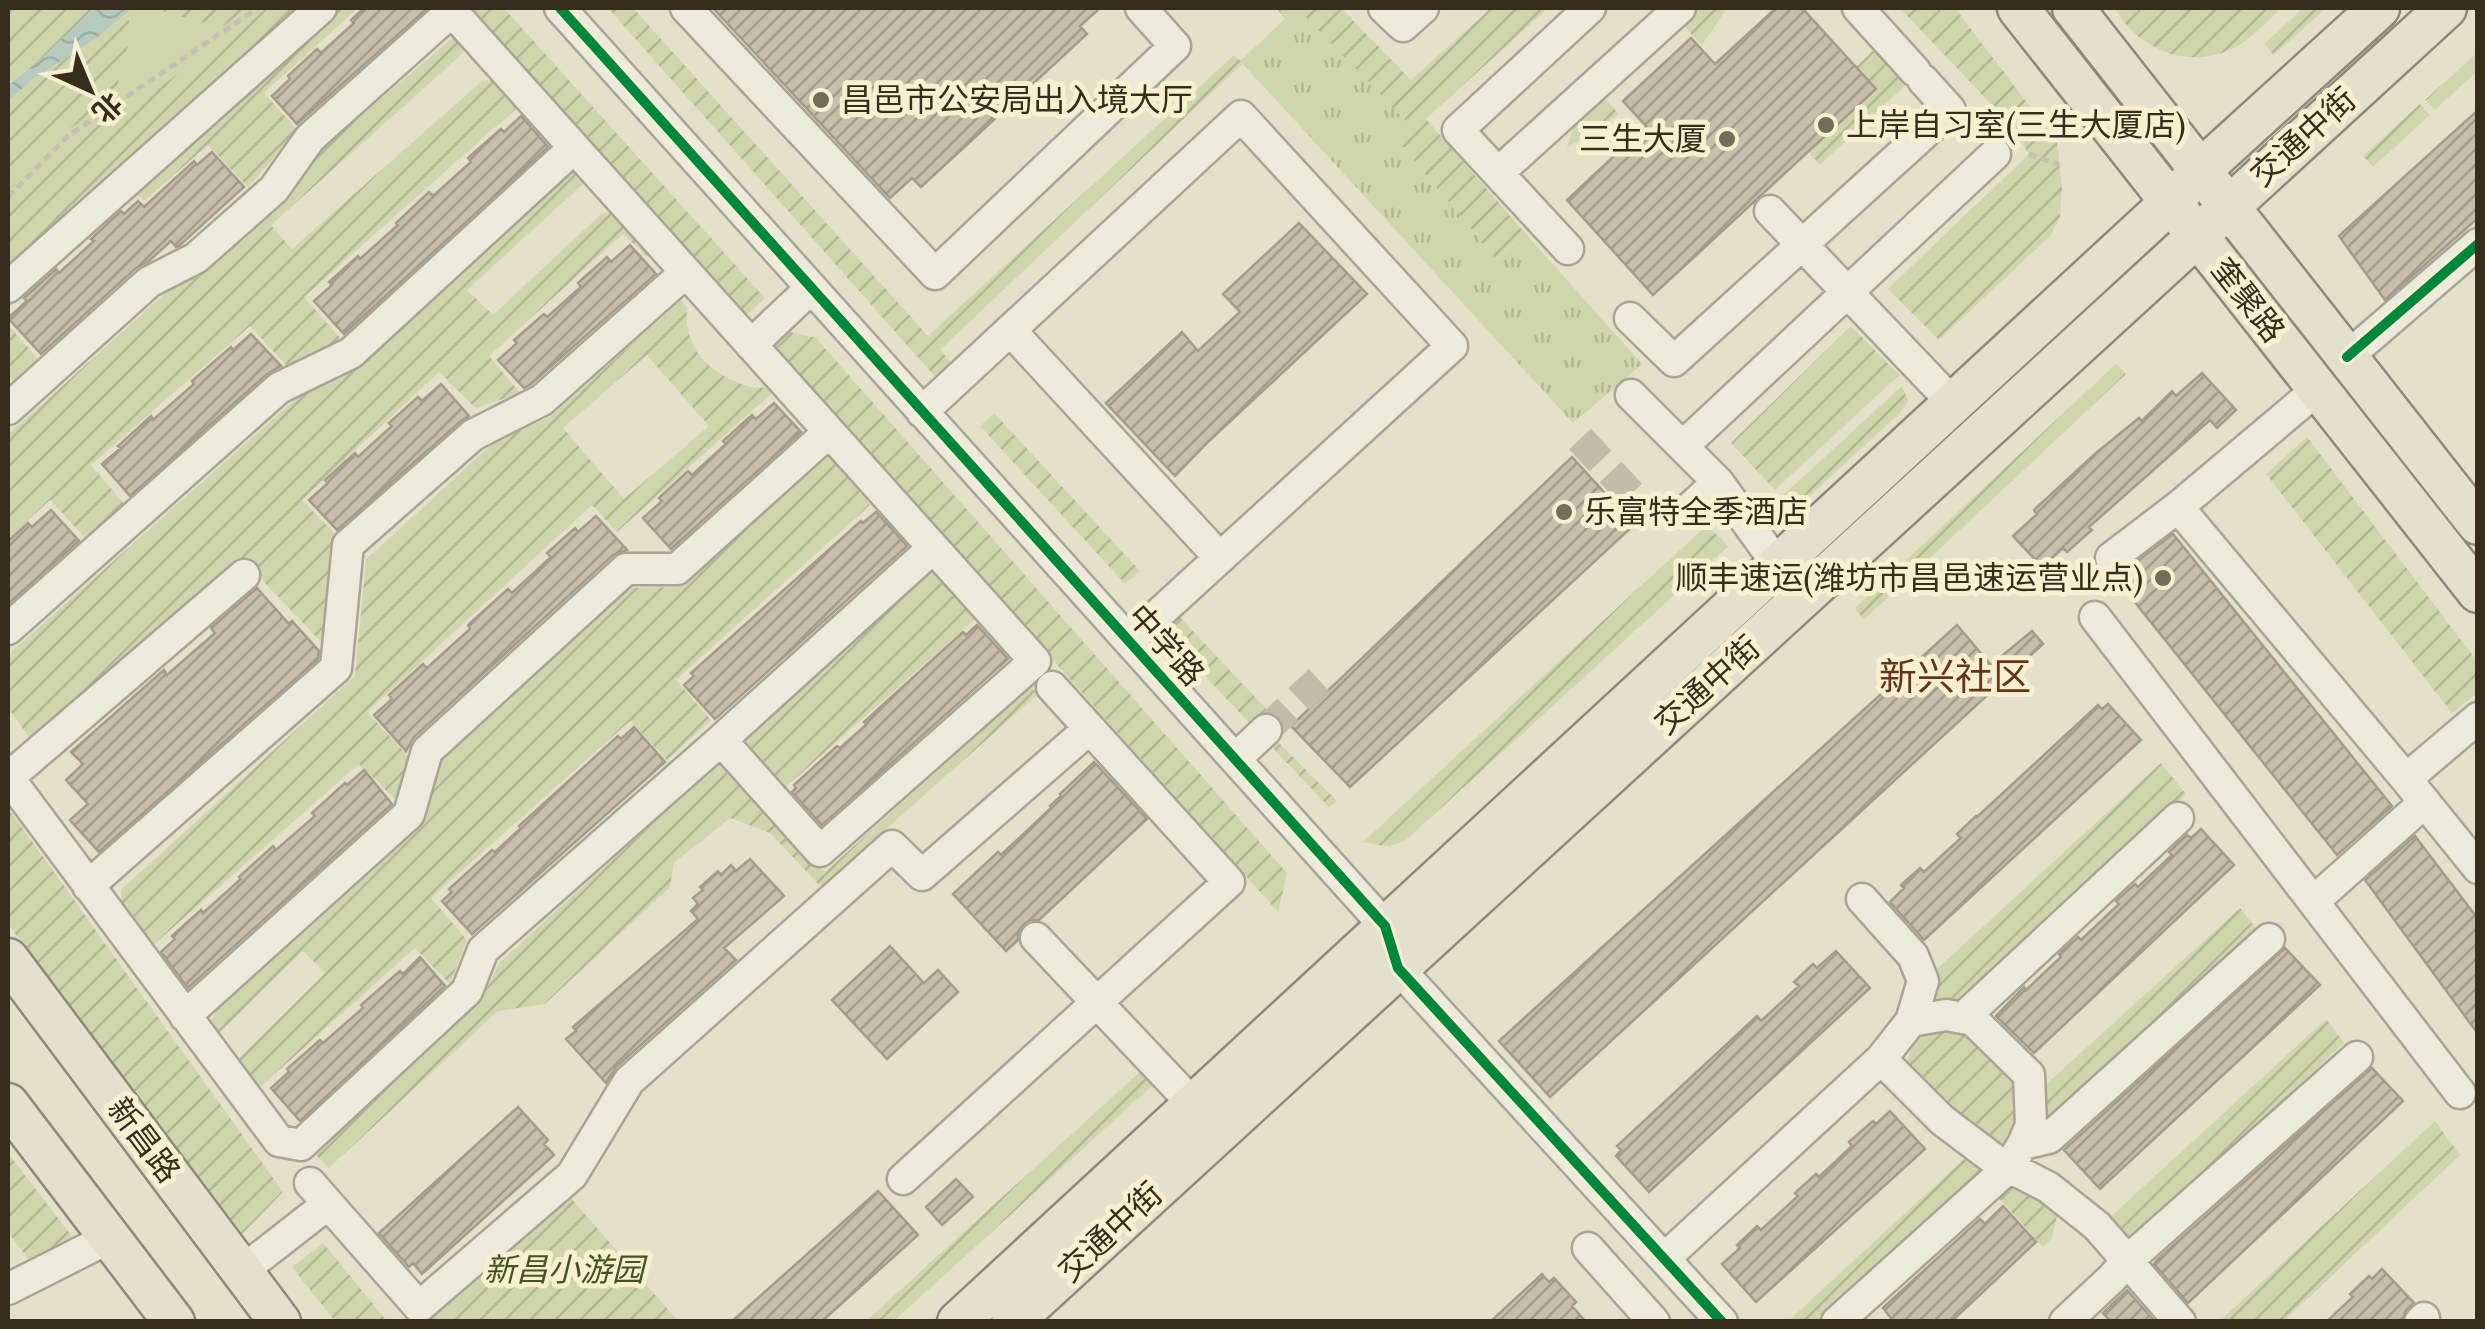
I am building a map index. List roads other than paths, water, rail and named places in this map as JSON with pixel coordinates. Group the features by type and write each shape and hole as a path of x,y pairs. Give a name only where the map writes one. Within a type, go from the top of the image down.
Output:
{"main road":[{"name":"奎聚路","path":"2018,8 2478,592"},
{"name":"奎聚路","path":"2074,8 2478,524"},
{"name":"交通中街","path":"958,1322 2380,8"},
{"name":"交通中街","path":"1012,1322 2446,8"},
{"name":"新昌路","path":"8,959 280,1322"},
{"path":"8,1104 166,1319"}],"street":[{"path":"8,287 321,8"},
{"name":"中学路","path":"560,8 1385,926 1398,968 1722,1322"},
{"path":"686,8 935,274 1175,46 1141,8"},
{"path":"1384,8 1403,26 1423,8"},
{"path":"1568,249 1458,130 1590,8"},
{"path":"1498,173 1680,8"},
{"path":"1630,318 1674,362 1950,110 1858,8"},
{"path":"8,409 149,282 196,258 261,200 310,138 450,9 1035,661 820,851 721,740"},
{"path":"922,412 1242,116 1452,346 1129,641"},
{"path":"8,629 279,388 351,353 574,148"},
{"path":"1683,446 1995,154"},
{"path":"1770,211 1952,402"},
{"path":"2348,358 2478,244"},
{"path":"88,886 336,668 348,545 473,435 542,400 686,272"},
{"path":"751,346 811,288"},
{"path":"1010,330 1220,558"},
{"path":"2111,558 2318,389"},
{"path":"1632,395 1718,482 1777,564"},
{"path":"185,1016 409,814 427,751 626,569 677,568 829,432"},
{"path":"1691,507 1718,482"},
{"path":"2178,506 2478,868"},
{"path":"244,575 8,778 280,1141 301,1145 467,991 483,950 933,548"},
{"path":"2095,617 2460,1093"},
{"path":"903,1180 1229,882 1052,687"},
{"path":"2314,901 2478,718"},
{"path":"242,1271 319,1194 419,1307 572,1176 629,1081 892,846 922,876 1089,729"},
{"path":"1235,758 1266,730"},
{"path":"1963,1018 2178,818"},
{"path":"1665,1258 1881,1058 1912,1021 1923,981 1914,956 1862,899"},
{"path":"1036,938 1193,1104"},
{"path":"1837,1322 2016,1156 2049,1138 2269,939"},
{"path":"1912,1021 1946,1015 1973,1020 2029,1075 2031,1125 2016,1156"},
{"path":"2065,1322 2357,1057"},
{"path":"1881,1058 1942,1120 2016,1156 2097,1226 2180,1322"},
{"path":"8,1289 109,1238"},
{"path":"1588,1248 1654,1322"}],"water":[{"path":"95,8 132,8 8,101 8,86"}],"tunnel":[{"path":"1580,439 1648,512"},
{"path":"1266,730 1319,680"}],"place":[{"name":"昌邑市公安局出入境大厅","path":"821,100"},
{"name":"上岸自习室(三生大厦店)","path":"1826,125"},
{"name":"三生大厦","path":"1727,139"},
{"name":"乐富特全季酒店","path":"1564,512"},
{"name":"顺丰速运(潍坊市昌邑速运营业点)","path":"2163,578"}],"district":[{"name":"新兴社区","path":"1955,677"}],"park label":[{"name":"新昌小游园","path":"564,1270"}]}
